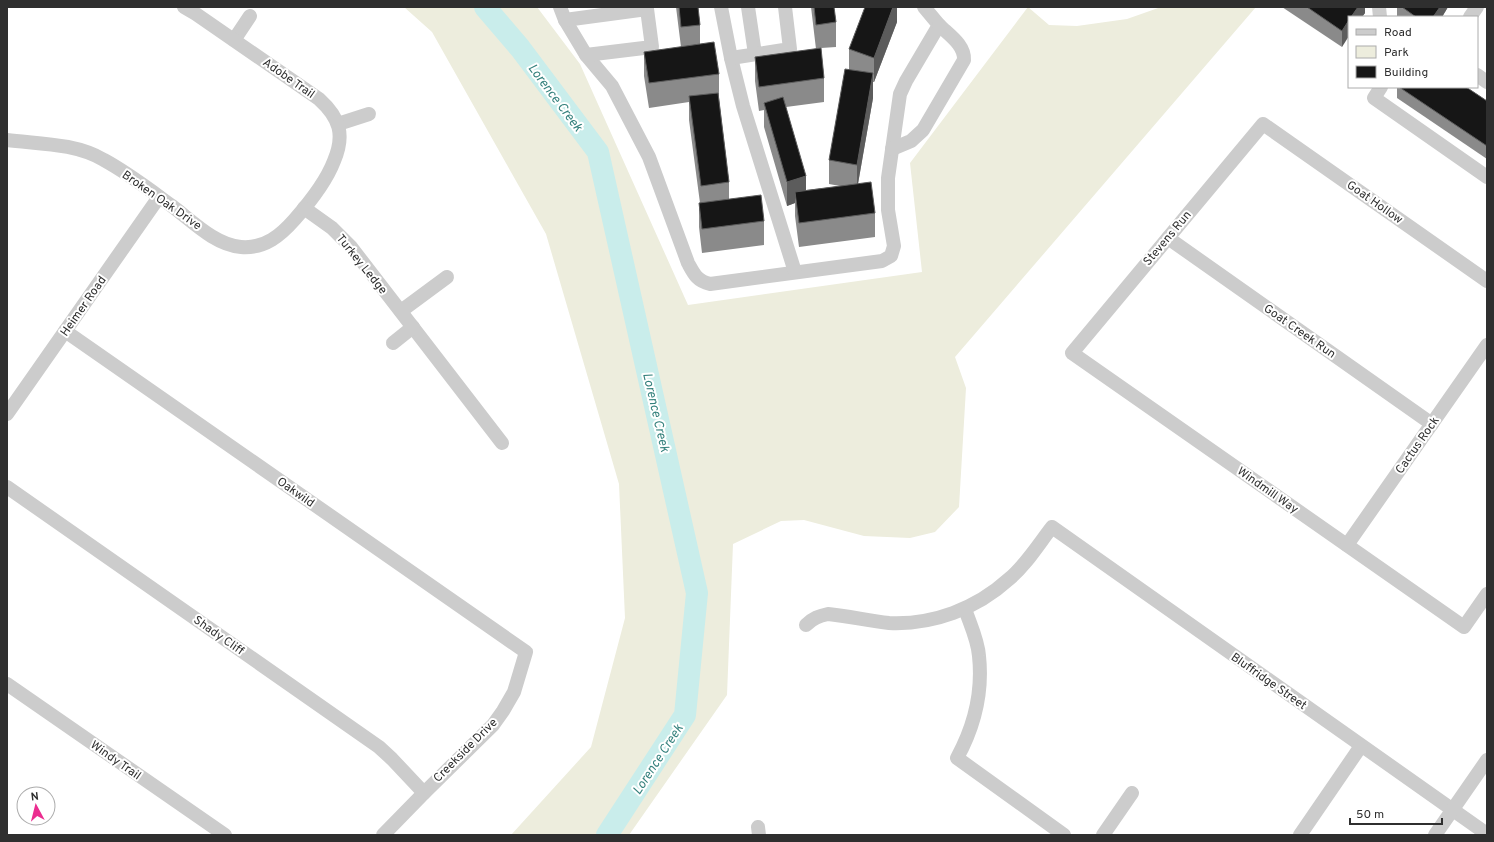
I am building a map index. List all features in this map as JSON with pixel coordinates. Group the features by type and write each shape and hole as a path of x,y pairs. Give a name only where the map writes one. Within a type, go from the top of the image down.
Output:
{"street":[{"name":"Adobe Trail","path":"184,7 234,40 329,108 338,124 340,139 338,153 329,174 304,208"},
{"path":"721,7 731,58 743,106 795,272"},
{"path":"748,7 755,54"},
{"path":"731,58 790,49 785,7"},
{"path":"892,149 911,141 923,130 964,60 965,53 960,46 924,7"},
{"path":"1471,16 1477,7"},
{"path":"586,55 652,47 647,9 562,13 586,55 612,86 649,157 688,263 695,276 701,282 710,284 882,261 891,256 894,246 888,210 888,178 900,94 939,25"},
{"path":"234,40 250,16"},
{"path":"1478,76 1487,82"},
{"path":"1380,88 1374,98 1487,177"},
{"path":"338,124 369,114"},
{"name":"Stevens Run","path":"1072,353 1263,124"},
{"name":"Goat Hollow","path":"1263,124 1487,281"},
{"name":"Broken Oak Drive","path":"7,140 79,149 104,160 224,243 242,247 260,245 276,238 304,208"},
{"name":"Heimer Road","path":"7,414 159,197"},
{"name":"Turkey Ledge","path":"304,208 332,228 351,246 502,443"},
{"name":"Goat Creek Run","path":"1168,238 1432,424"},
{"path":"400,311 447,277"},
{"path":"393,343 413,327"},
{"name":"Oakwild","path":"65,331 526,652"},
{"name":"Cactus Rock","path":"1347,545 1487,345"},
{"name":"Windmill Way","path":"1072,353 1464,627 1487,594"},
{"name":"Shady Cliff","path":"7,487 379,747 424,793"},
{"name":"Bluffridge Street","path":"964,609 992,593 1010,579 1052,527 1487,834"},
{"path":"806,625 812,619 828,614 888,622 921,622 964,609 974,634 979,656 980,684 975,715 968,738 957,758 1064,835"},
{"name":"Creekside Drive","path":"383,835 493,725 514,692 526,652"},
{"name":"Windy Trail","path":"7,684 225,835"},
{"path":"1300,835 1361,746"},
{"path":"1435,835 1487,760"},
{"path":"1103,835 1132,793"}],"green space":[{"path":"404,7 537,7 580,64 688,305 922,272 910,163 1028,7 1049,25 1077,26 1127,19 1161,7 1256,7 955,357 966,388 959,507 935,532 910,538 864,536 804,520 781,521 733,544 727,695 629,835 511,835 591,747 625,618 619,484 546,234 432,32"}],"building":[{"path":"679,7 698,7 700,25 681,27"},
{"path":"814,7 834,7 836,22 816,25"},
{"path":"865,7 893,7 874,58 849,49"},
{"path":"1307,7 1358,7 1352,16 1348,16 1348,22 1342,31"},
{"path":"1402,7 1440,7 1434,16 1415,16"},
{"path":"714,42 719,74 649,83 644,52"},
{"path":"821,48 824,78 759,87 755,57"},
{"path":"845,69 873,73 857,165 829,160"},
{"path":"1400,88 1468,88 1487,101 1487,146"},
{"path":"718,93 729,182 701,186 689,96"},
{"path":"783,97 806,176 787,182 764,103"},
{"path":"871,182 875,213 799,223 795,192"},
{"path":"761,195 764,221 702,229 699,203"}],"waterway":[{"name":"Lorence Creek","path":"485,7 520,48 598,152 697,593 685,715 607,835"}]}
